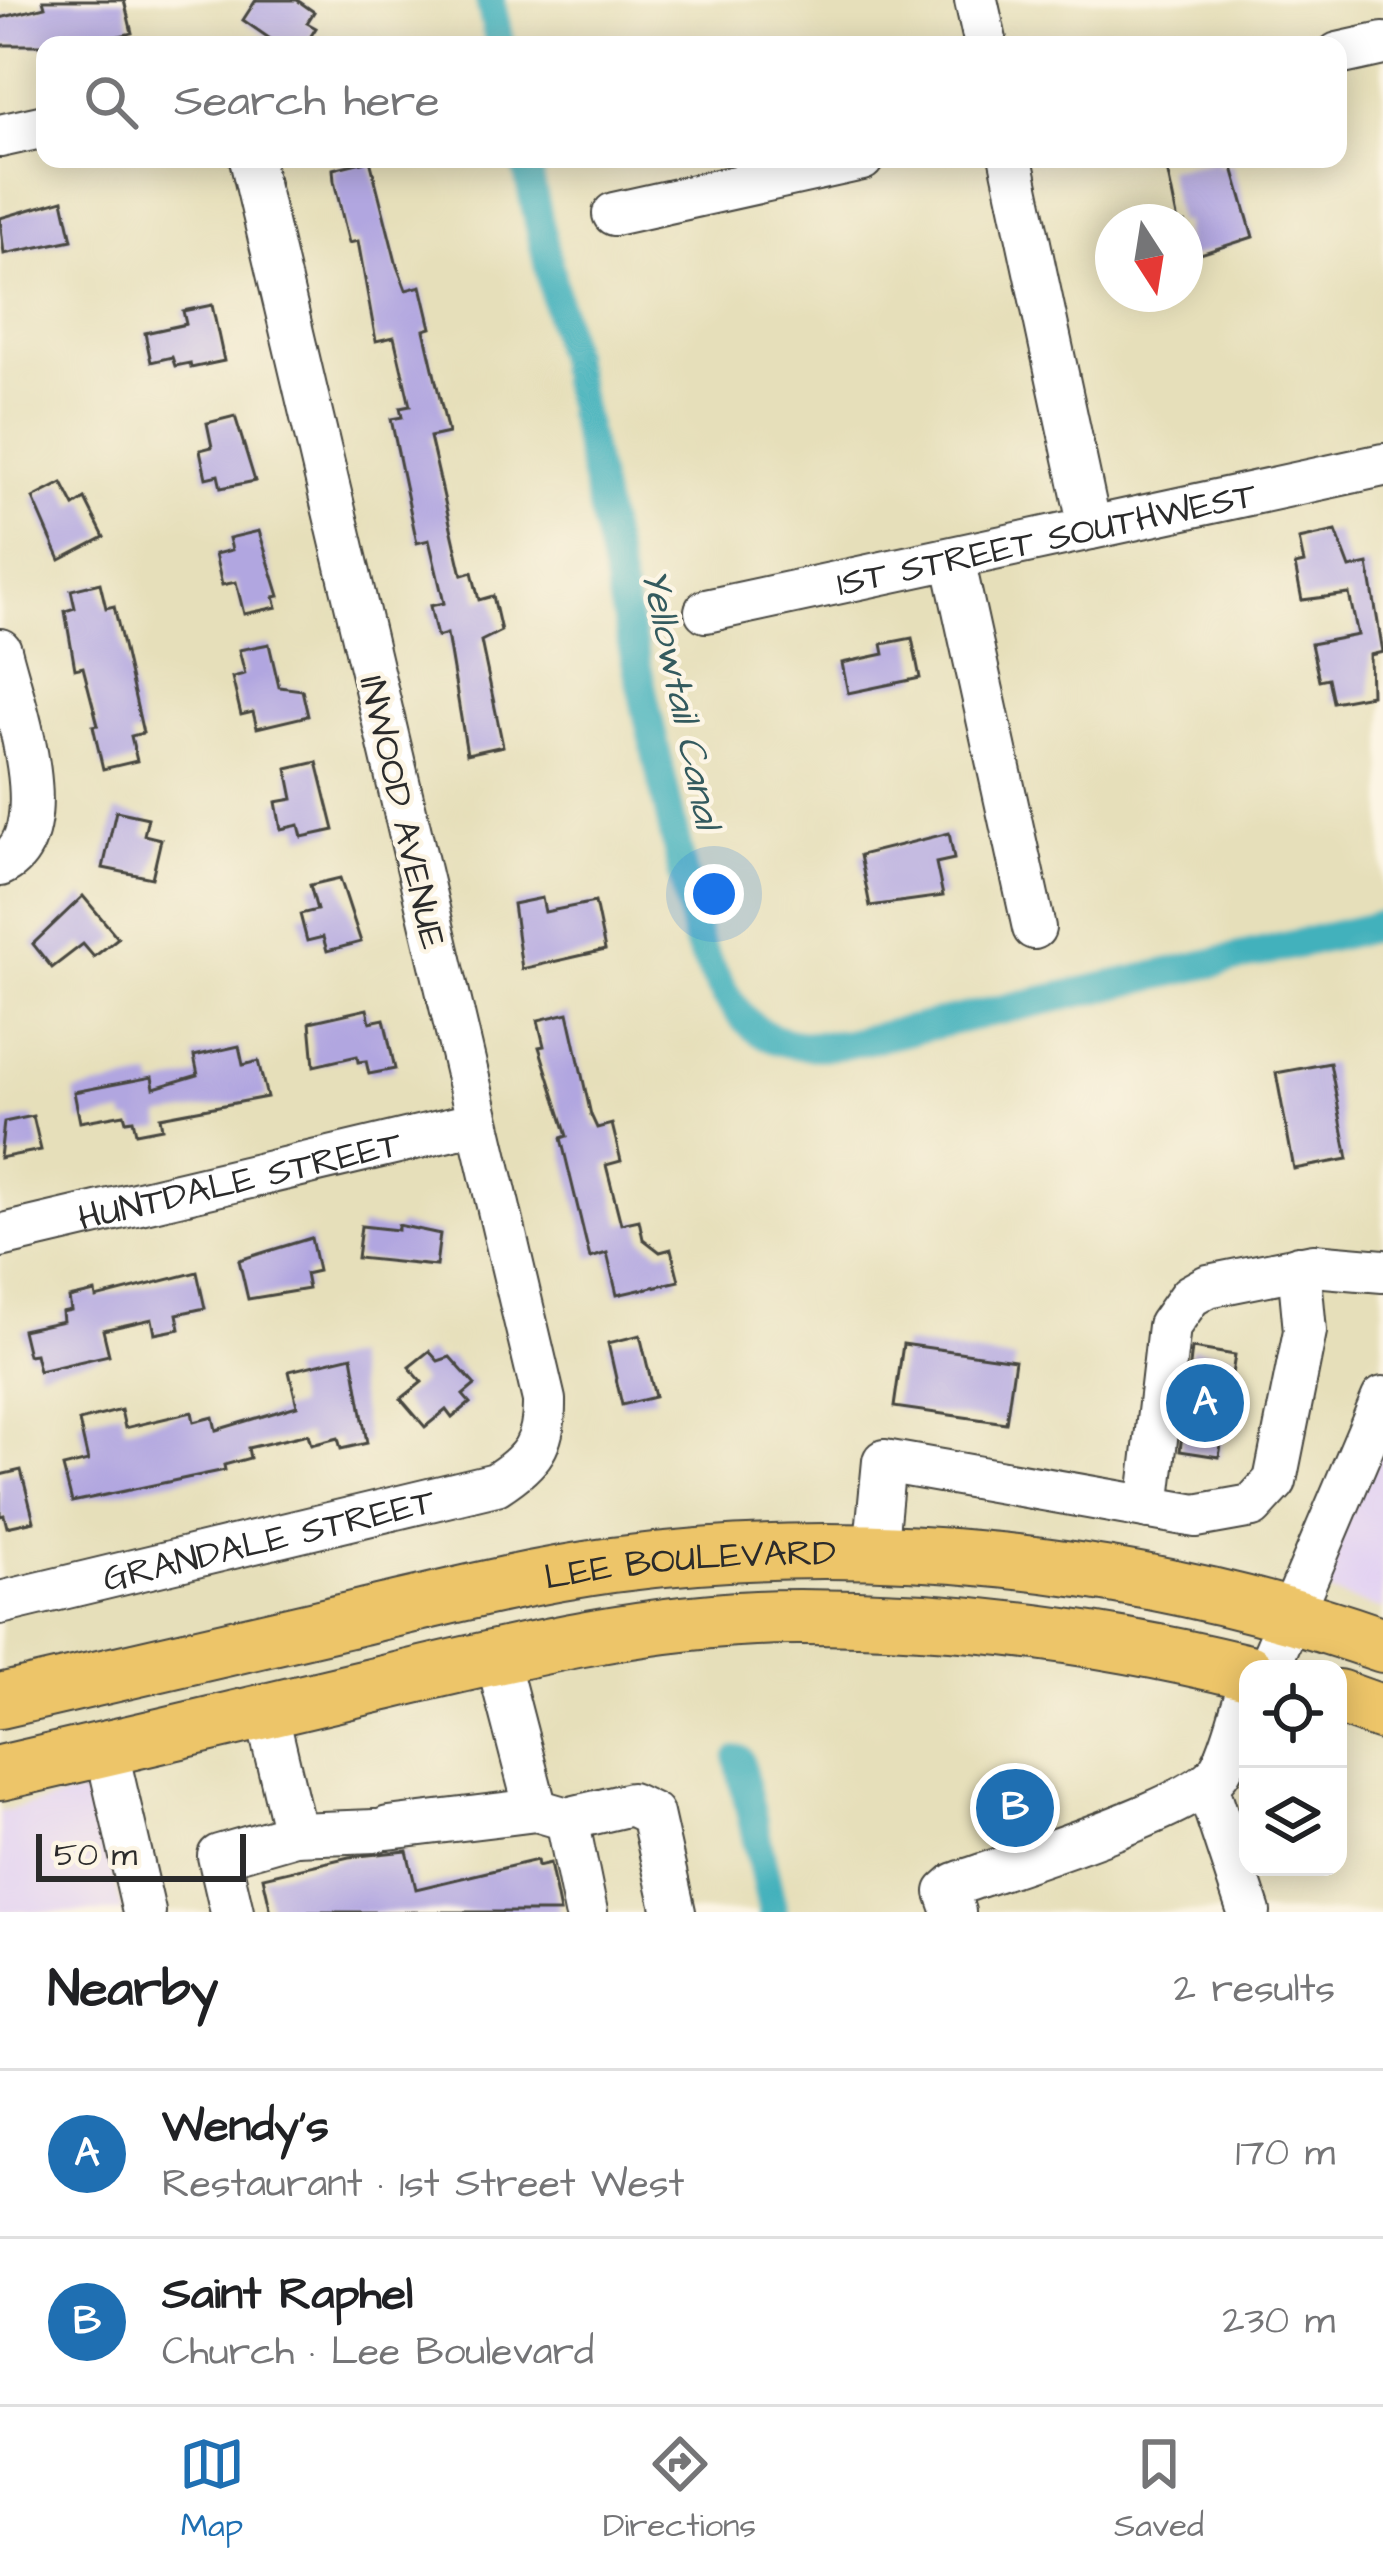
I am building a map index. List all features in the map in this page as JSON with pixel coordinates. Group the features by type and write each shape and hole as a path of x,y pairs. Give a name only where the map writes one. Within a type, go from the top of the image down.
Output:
{"main road":[{"name":"LEE BOULEVARD","path":"0,1701 524,1580 656,1561 875,1554 1108,1576 1288,1612 1383,1645"},
{"path":"111,1747 142,1705 366,1651 420,1604"},
{"name":"LEE BOULEVARD","path":"0,1772 496,1656 662,1627 797,1616 1003,1625 1100,1639 1239,1670"},
{"path":"1347,1700 1383,1713"}],"street":[{"path":"976,0 984,36"},
{"path":"1347,52 1383,44"},
{"path":"0,136 36,128"},
{"name":"INWOOD AVENUE","path":"253,168 544,1400 545,1430 530,1462"},
{"path":"614,214 821,168"},
{"path":"1013,168 1090,528"},
{"name":"1ST STREET SOUTHWEST","path":"706,611 1383,465"},
{"path":"953,559 1034,928"},
{"path":"0,650 32,802 27,835 0,865"},
{"name":"HUNTDALE STREET","path":"0,1236 478,1123"},
{"path":"1148,1508 1157,1409 1176,1314 1190,1296 1208,1286 1299,1267 1383,1271"},
{"path":"875,1554 884,1461 1148,1508 1215,1515 1252,1506 1275,1481 1305,1331 1299,1267"},
{"path":"1271,1660 1383,1398"},
{"name":"GRANDALE STREET","path":"0,1603 428,1503 496,1484 530,1462"},
{"path":"496,1656 586,1912"},
{"path":"266,1711 295,1834"},
{"path":"954,1912 947,1892 956,1883 1107,1830 1207,1785 1220,1769 1239,1716"},
{"path":"111,1747 144,1912"},
{"path":"1207,1785 1249,1912"},
{"path":"232,1912 219,1856 295,1834 552,1815 631,1804 652,1814 674,1912"}],"shaded area":[{"path":"1383,1416 1383,1610 1293,1581"},
{"path":"94,1790 122,1912 0,1912 0,1812"}],"building":[{"path":"43,0 124,0 132,33 36,36 36,45 0,45 0,18 45,7"},
{"path":"256,0 297,0 314,12 307,23 316,28 311,36 266,36 243,20"},
{"path":"372,168 406,290 421,286 431,328 424,330 448,433 430,437 462,575 472,572 479,600 493,596 501,631 481,641 503,746 467,754 447,634 437,637 430,606 444,603 429,540 417,543 391,419 402,417 400,408 410,406 394,337 376,341 358,241 349,243 333,169"},
{"path":"1233,168 1253,237 1203,253 1203,204 1174,204 1167,169"},
{"path":"63,200 72,240 4,254 0,218"},
{"path":"212,305 224,361 191,368 190,363 175,366 172,357 151,362 145,333 186,324 183,311"},
{"path":"235,416 255,481 221,488 218,475 206,478 200,450 212,447 207,423"},
{"path":"62,483 74,506 85,499 104,537 60,560 33,498"},
{"path":"259,531 279,596 274,597 277,607 244,614 236,582 222,585 215,554 232,550 229,538"},
{"path":"1336,531 1350,568 1368,564 1383,652 1370,655 1371,695 1333,702 1328,678 1319,680 1311,644 1358,635 1349,594 1302,600 1295,565 1304,563 1299,539"},
{"path":"100,583 106,608 114,606 143,733 131,736 137,761 103,769 93,726 98,725 83,667 75,669 65,611 75,608 71,590"},
{"path":"912,638 920,678 848,693 842,663 884,654 882,644"},
{"path":"269,644 279,687 302,690 308,716 257,728 253,712 241,715 232,677 245,674 239,650"},
{"path":"317,762 334,830 302,837 299,825 281,829 276,802 293,799 287,769"},
{"path":"116,811 148,818 144,835 161,839 152,878 103,868"},
{"path":"949,833 954,859 936,863 943,896 870,906 860,855"},
{"path":"340,878 361,942 327,951 323,937 307,941 300,914 317,910 310,885"},
{"path":"83,896 118,938 94,957 83,944 52,968 33,944"},
{"path":"542,898 545,912 595,902 605,950 522,969 513,904"},
{"path":"367,1009 370,1022 384,1019 395,1069 369,1074 366,1061 358,1062 357,1056 314,1066 310,1022"},
{"path":"568,1013 591,1115 597,1128 612,1124 621,1161 606,1165 621,1224 639,1220 643,1239 660,1252 671,1249 679,1281 617,1295 607,1253 590,1258 561,1138 567,1136 539,1047 544,1046 538,1020"},
{"path":"239,1046 243,1065 258,1061 267,1097 160,1117 162,1128 136,1133 133,1120 126,1121 124,1114 80,1122 74,1092 152,1077 154,1088 198,1075 194,1056"},
{"path":"1330,1063 1348,1159 1294,1169 1276,1073"},
{"path":"33,1116 41,1150 0,1158 4,1122"},
{"path":"398,1225 440,1234 436,1266 357,1258 361,1226 398,1230"},
{"path":"311,1238 318,1271 305,1274 308,1289 248,1299 239,1260"},
{"path":"197,1272 205,1308 177,1314 180,1329 155,1334 152,1319 103,1330 109,1355 39,1371 35,1354 28,1355 22,1330 63,1321 62,1312 71,1310 69,1298 95,1292 96,1298"},
{"path":"640,1335 655,1397 622,1405 608,1343"},
{"path":"903,1344 1015,1360 1006,1423 894,1407"},
{"path":"1192,1348 1235,1355 1219,1457 1180,1451"},
{"path":"429,1351 438,1361 450,1357 475,1385 463,1395 470,1403 452,1418 446,1410 425,1427 401,1399 422,1382 409,1367"},
{"path":"352,1356 367,1443 341,1449 338,1438 311,1445 308,1434 248,1448 250,1458 224,1465 225,1470 72,1502 63,1467 88,1461 79,1421 121,1410 125,1428 192,1412 194,1422 213,1417 216,1430 297,1406 289,1371"},
{"path":"21,1470 34,1521 7,1527 4,1515 0,1516 0,1475"},
{"path":"407,1851 416,1889 537,1860 538,1866 550,1863 560,1912 271,1912 263,1877 349,1857"}],"waterway":[{"name":"Yellowtail Canal","path":"490,0 498,36"},
{"name":"Yellowtail Canal","path":"527,168 698,943 725,993 752,1026 790,1043 847,1044 1383,925"},
{"path":"739,1760 773,1912"}],"place":[{"name":"Wendy's","path":"1205,1403"},
{"name":"Saint Raphel","path":"1015,1808"}]}
